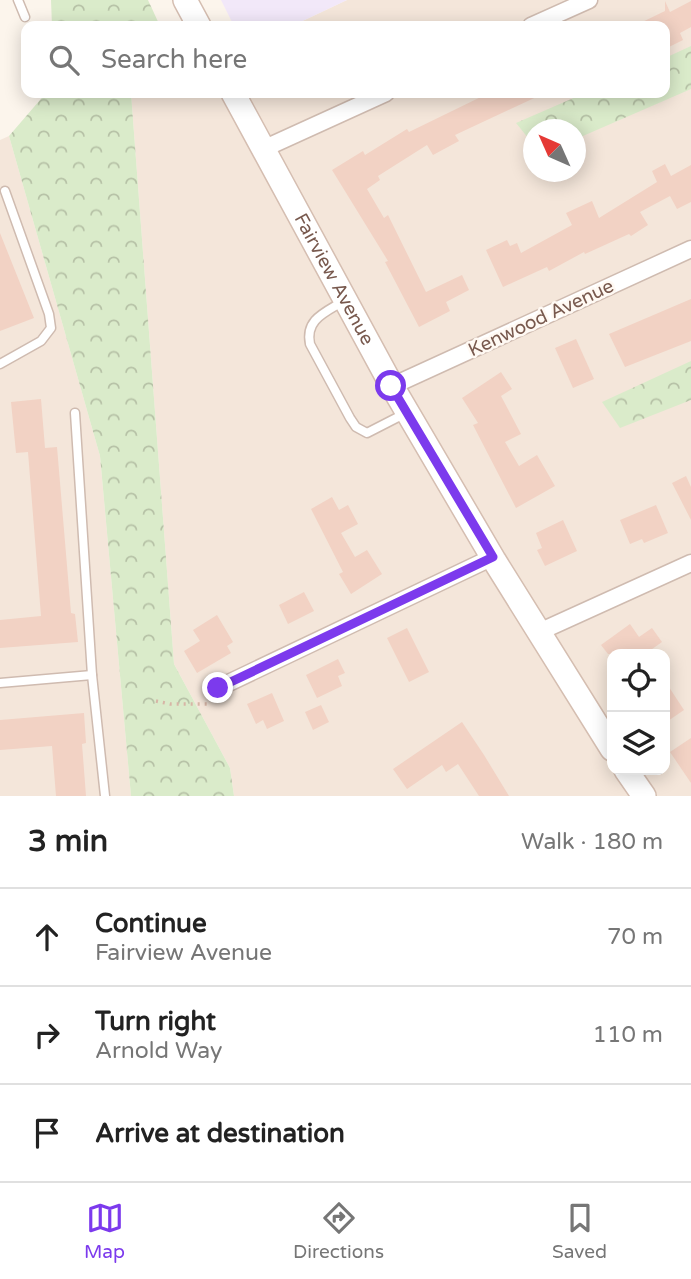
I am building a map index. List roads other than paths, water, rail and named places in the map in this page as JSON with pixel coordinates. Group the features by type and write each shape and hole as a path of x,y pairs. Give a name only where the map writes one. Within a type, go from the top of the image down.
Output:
{"main road":[{"path":"185,0 196,21"},
{"name":"Fairview Avenue","path":"236,98 391,386 409,411 493,557 607,741"},
{"path":"629,775 644,796"}],"street":[{"path":"542,21 589,0"},
{"path":"263,149 375,98"},
{"name":"Kenwood Avenue","path":"391,386 691,249"},
{"path":"216,696 493,557"},
{"path":"539,632 691,563"}],"lane":[{"path":"18,0 26,17"},
{"path":"0,364 41,341 51,328 49,314 5,191"},
{"path":"345,300 316,319 309,332 310,344 350,418 356,427 367,433 409,411"},
{"path":"75,413 92,675 105,796"},
{"path":"0,683 92,675"}]}
